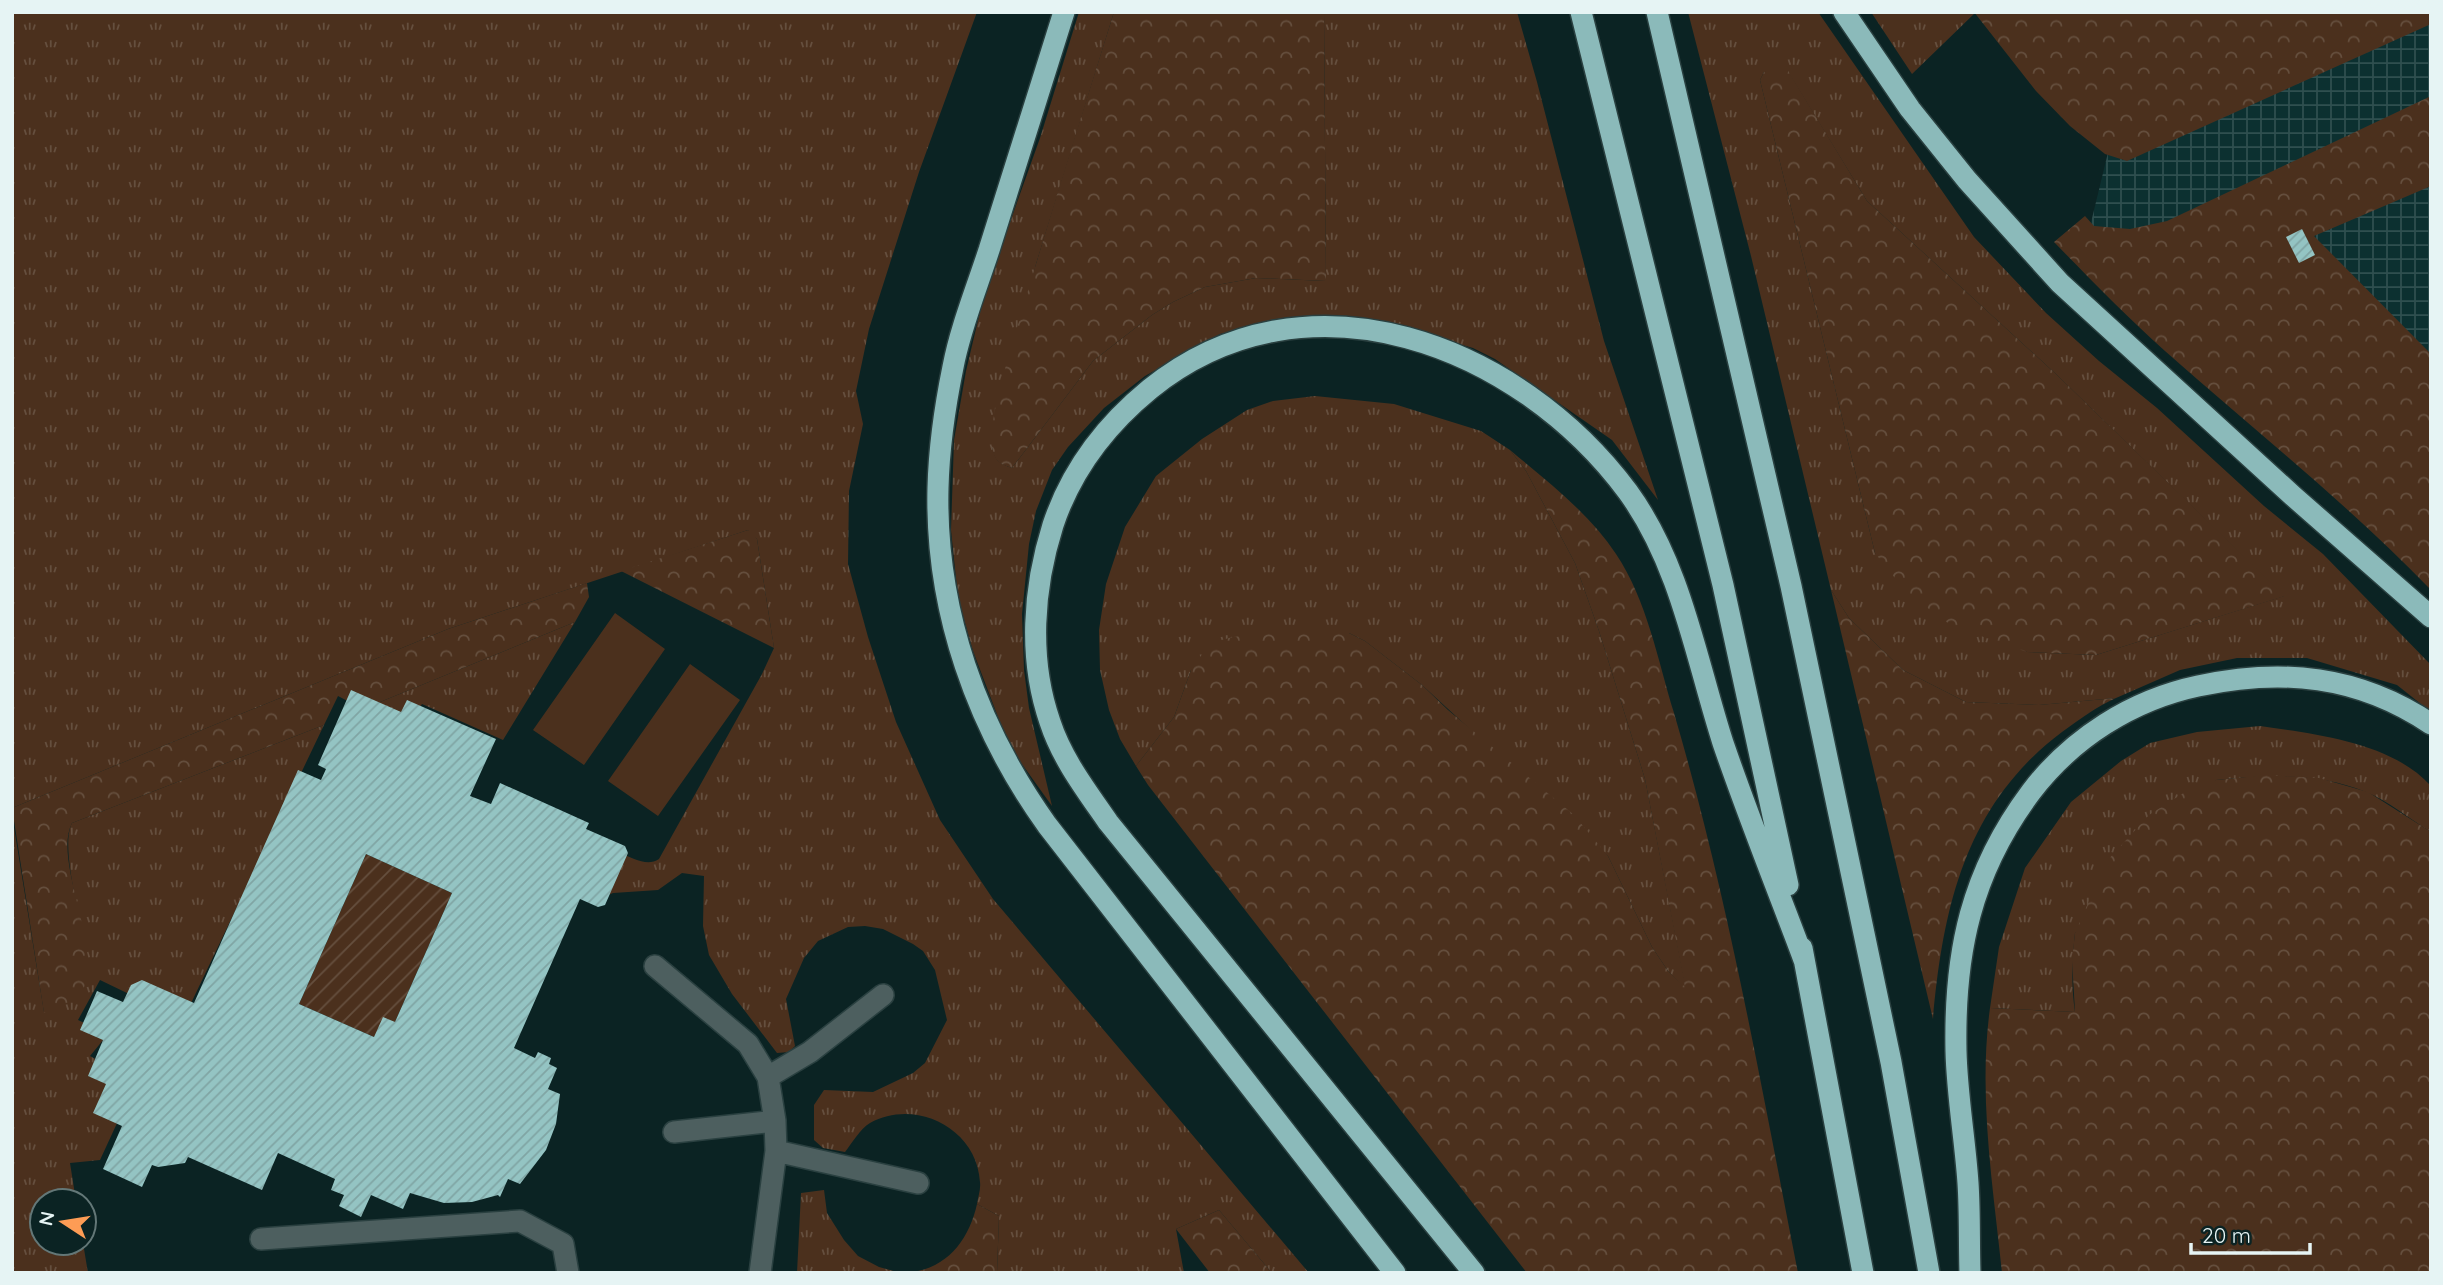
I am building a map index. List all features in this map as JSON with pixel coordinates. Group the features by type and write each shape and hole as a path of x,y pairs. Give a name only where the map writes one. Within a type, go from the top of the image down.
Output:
{"highway":[{"path":"1064,12 953,364 940,453 938,489 943,559 954,627 966,671 982,712 1022,790 1395,1273"},
{"path":"1581,12 1723,585 1804,960 1863,1273"},
{"path":"1657,12 1794,599 1891,1062 1929,1273"},
{"path":"1844,12 1910,110 1967,180 2060,283 2431,618"},
{"path":"1474,1273 1108,822 1063,753 1050,724 1042,696 1036,656 1035,618 1044,553 1073,477 1122,412 1173,370 1254,335 1300,328 1379,330 1422,341 1460,355 1537,400 1568,425 1628,493 1650,527 1670,568 1724,745 1804,960"},
{"path":"1970,1273 1968,1183 1956,1052 1965,929 2000,837 2039,782 2064,755 2118,716 2186,688 2227,680 2269,676 2336,681 2407,709 2431,724"}],"street":[{"path":"655,966 748,1044 768,1077 775,1121 776,1151 760,1273"},
{"path":"768,1077 810,1052 883,995"},
{"path":"674,1132 775,1121"},
{"path":"776,1151 918,1183"},
{"path":"261,1239 520,1221 563,1244 568,1273"}],"shaded area":[{"path":"2431,12 2431,460 2086,243 2113,132"}],"green space":[{"path":"12,12 977,12 919,172 869,329 856,391 863,424 849,491 848,564 896,722 940,820 993,899 1309,1273 1272,1273 1219,1210 1176,1229 1184,1273 997,1273 999,1216 977,1204 980,1185 976,1163 968,1146 956,1133 924,1116 906,1114 888,1116 870,1123 845,1152 823,1148 814,1140 814,1105 824,1090 873,1092 913,1073 925,1063 947,1020 935,970 923,951 883,929 865,926 848,927 818,941 804,958 786,999 795,1046 789,1052 777,1053 732,994 709,955 703,926 704,876 682,873 658,890 613,893 591,902 620,853 645,862 659,859 774,648 757,539 748,530 448,629 12,808"},
{"path":"1079,12 1114,12 1036,264 992,446 1000,463 1012,468 1093,361 1173,302 1205,287 1256,278 1326,281 1324,12 1517,12 1604,341 1658,500 1612,440 1495,359 1473,348 1420,333 1305,319 1220,334 1145,376 1104,408 1068,447 1052,470 1036,511 1029,544 1022,614 1024,670 1029,708 1052,806 1009,746 973,651 958,598 951,530 954,440 966,371 984,295 1040,138"},
{"path":"1114,12 1324,12 1326,281 1256,278 1205,287 1173,302 1093,361 1012,468 994,456 992,436 996,405 1009,354"},
{"path":"1688,12 1818,12 1974,237 2046,313 2157,408 2264,506 2323,554 2431,665 2431,712 2397,685 2307,658 2237,658 2180,670 2116,698 2039,705 1966,702 1903,670 1849,618 1831,590 1751,256","holes":["1787,70 1867,201 2057,375 2284,596 2096,655 2027,652 1875,553 1760,80 1764,72"]},
{"path":"1871,12 1974,12 1975,13 1912,74"},
{"path":"1974,12 2431,12 2431,24 2127,161 2105,154 2070,126 2036,91"},
{"path":"1776,67 1787,69 1867,201 2057,375 2285,596 2096,655 2027,652 1952,626 1906,592 1875,553 1760,80 1764,72"},
{"path":"2431,96 2431,186 2314,236 2431,354 2431,590 2334,497 2151,338 2054,242 2085,216 2094,226 2130,229 2167,221"},
{"path":"1315,396 1394,404 1481,431 1510,450 1526,471 1575,563 1645,779 1686,989 1668,971 1652,947 1608,856 1422,685 1365,641 1349,633 1191,670 1174,717 1136,766 1120,739 1109,710 1100,670 1099,630 1106,584 1125,527 1156,476 1202,439 1247,410 1273,401"},
{"path":"1510,450 1567,498 1605,539 1627,572 1644,611 1711,852 1798,1273 1527,1273 1148,785 1136,766 1174,717 1191,670 1210,643 1233,637 1313,628 1334,628 1349,633 1365,641 1422,685 1574,815 1608,856 1652,947 1668,971 1685,987 1645,779 1599,631 1575,563 1526,471"},
{"path":"748,530 757,539 774,648 621,571"},
{"path":"587,583 589,597 575,622 363,709 338,696 324,725 72,823 68,841 69,862 85,938 88,961 86,981 75,999 44,1013 12,808 448,629"},
{"path":"1831,590 1849,618 1903,670 1966,702 2039,705 2116,698 2069,727 2029,760 2003,791 1982,825 1965,860 1953,898 1937,977 1933,1019"},
{"path":"615,613 665,649 584,765 533,730"},
{"path":"575,622 503,740 422,704 402,732 363,709"},
{"path":"690,664 740,700 658,816 608,781"},
{"path":"324,725 183,1020 100,980 78,1020 108,1034 90,1056 136,1082 100,1160 70,1163 74,1187 28,1187 28,1257 85,1257 88,1273 12,1273 12,815 44,1012 85,944 68,848 72,823"},
{"path":"2260,726 2351,742 2395,759 2431,786 2431,832 2374,796 2329,781 2273,776 2216,780 2075,933 2072,973 2075,1012 1990,1008 1999,947 2025,868 2071,802 2121,761 2150,743 2197,732"},
{"path":"2267,775 2319,778 2368,792 2431,832 2431,1273 2002,1273 1986,1107 1990,1008 2075,1012 2072,960 2075,933 2106,862 2149,815 2196,785 2216,780"},
{"path":"366,854 452,893 395,1022 374,1037 299,1004"},
{"path":"824,1190 827,1213 858,1256 879,1267 901,1273 797,1273 801,1193"},
{"path":"977,1204 999,1216 997,1273 901,1273 930,1267 949,1255 964,1237"},
{"path":"1219,1210 1272,1273 1210,1273 1176,1229"}],"building":[{"path":"2302,229 2315,255 2299,263 2286,237"},
{"path":"351,690 401,712 407,700 496,739 470,796 491,804 500,783 589,823 586,829 625,846 628,853 605,905 598,907 580,899 514,1048 535,1058 538,1052 551,1058 549,1064 557,1068 548,1089 560,1094 556,1124 546,1150 520,1184 508,1179 500,1197 498,1195 472,1202 444,1203 410,1193 403,1209 371,1195 361,1217 339,1206 344,1195 331,1190 335,1179 278,1153 262,1190 188,1157 185,1163 158,1167 152,1165 142,1187 103,1169 122,1126 93,1113 106,1084 88,1076 103,1040 80,1030 97,991 123,1002 131,985 142,980 194,1003 298,770 321,780 326,769 318,765","holes":["366,854 452,893 395,1022 383,1017 374,1037 299,1004"]}]}
